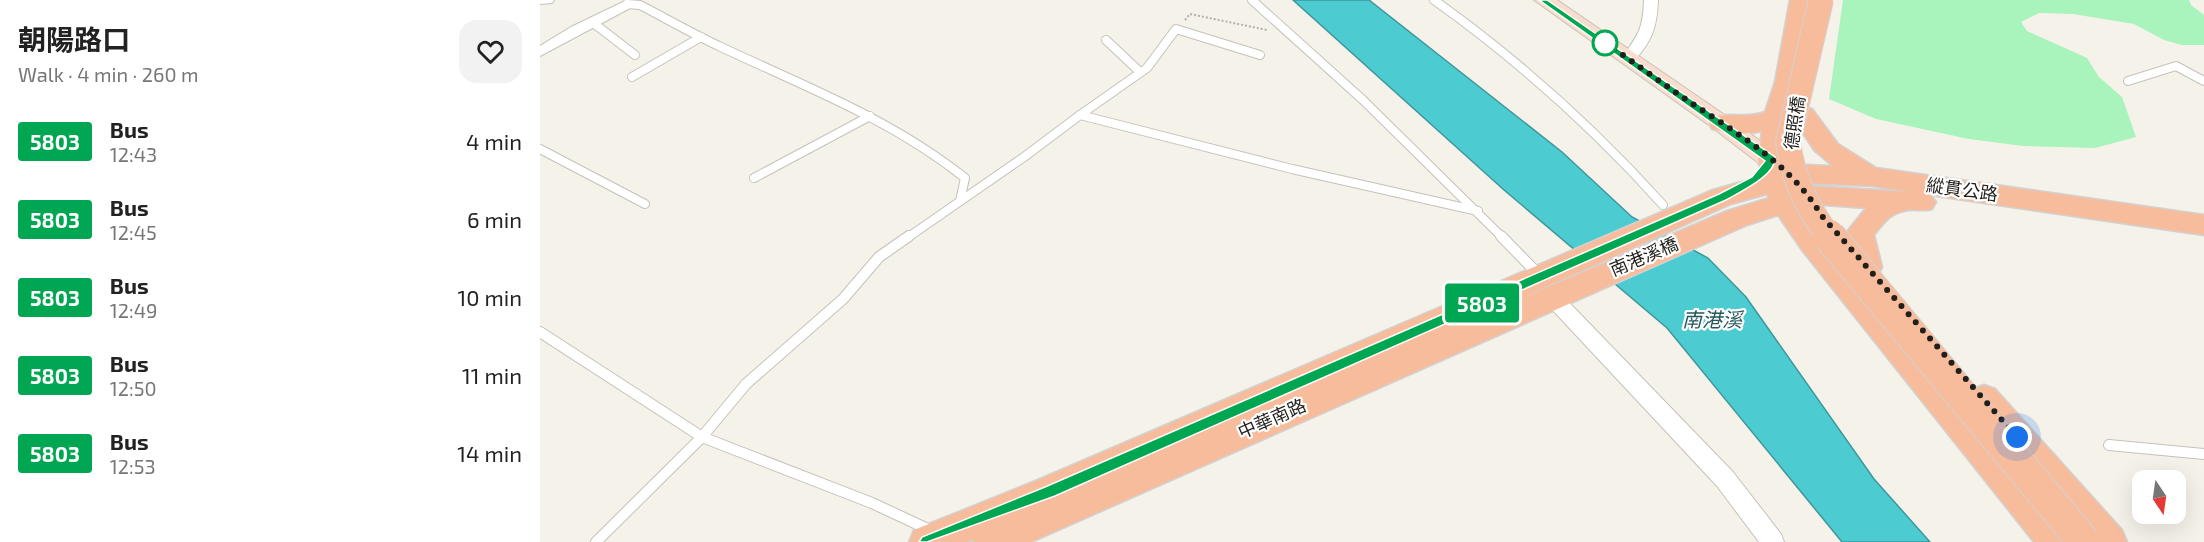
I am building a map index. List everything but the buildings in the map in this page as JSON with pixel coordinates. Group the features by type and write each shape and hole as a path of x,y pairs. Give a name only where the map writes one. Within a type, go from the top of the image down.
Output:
{"main road":[{"path":"1801,0 1787,82 1776,117 1790,181 1812,243 2056,542"},
{"name":"德照橋","path":"1814,0 1779,137 1780,159 1786,184 1799,210 1822,242 2073,542"},
{"name":"德照橋","path":"1821,0 1788,142 1790,162 1796,183 1817,221 1844,256 2084,542"},
{"path":"1790,181 1799,148 1803,115 1831,0"},
{"path":"1803,115 1822,144 1837,159 1873,177"},
{"path":"1721,123 1755,125 1776,117"},
{"name":"縱貫公路","path":"1730,208 1790,181 1873,177 2204,229"},
{"path":"1790,181 1869,267 2109,542"},
{"name":"縱貫公路","path":"1790,181 1902,200 2204,229"},
{"path":"1869,267 1860,233 1879,211 1902,200"},
{"path":"1730,208 1812,243"},
{"name":"南港溪橋","path":"1554,284 1730,208"},
{"name":"中華南路","path":"935,539 1554,284"},
{"name":"中華南路","path":"991,542 1554,284"}],"street":[{"path":"540,0 547,0"},
{"path":"612,0 627,4"},
{"path":"1628,59 1637,49 1650,24 1651,0"},
{"path":"1547,1 1721,123 1790,181"},
{"path":"540,52 627,4"},
{"path":"1730,208 1756,179 1790,181"},
{"path":"1554,284 1725,480 1773,542"}],"lane":[{"path":"1252,0 1331,69 1554,284"},
{"path":"1434,0 1573,110 1618,154 1663,205"},
{"path":"627,4 640,5 701,37 850,104 942,158 965,178 960,201"},
{"path":"592,22 635,55"},
{"path":"596,542 702,437 746,384 843,299 879,257 1147,68 1176,29 1260,55"},
{"path":"632,77 701,37"},
{"path":"1106,40 1140,72"},
{"path":"2128,81 2176,66 2204,81"},
{"path":"1080,115 1292,169 1478,211"},
{"path":"754,178 870,116"},
{"path":"540,149 645,204"},
{"path":"540,332 702,437 872,503 935,539"},
{"path":"2109,445 2204,454"}],"path":[{"path":"1176,29 1190,14 1271,31 1283,27"}],"green space":[{"path":"1843,0 2189,0 2191,5 2204,15 2204,45 2182,45 2164,40 2134,24 2073,14 2039,13 2021,22 2027,31 2087,58 2099,77 2122,97 2136,137 2095,148 2023,146 1969,139 1876,119 1829,99"}],"water":[{"name":"南港溪","path":"1293,0 1369,0 1562,152 1632,217 1708,258 1746,297 1874,479 1930,542 1842,542 1667,328 1504,190"}],"bus line":[{"name":"5803","path":"927,542 1542,278 1722,197 1756,179 1771,160 1544,0"}],"route":[{"path":"1605,43 1738,135 1792,176 1810,195 1821,215 2017,437"}]}
